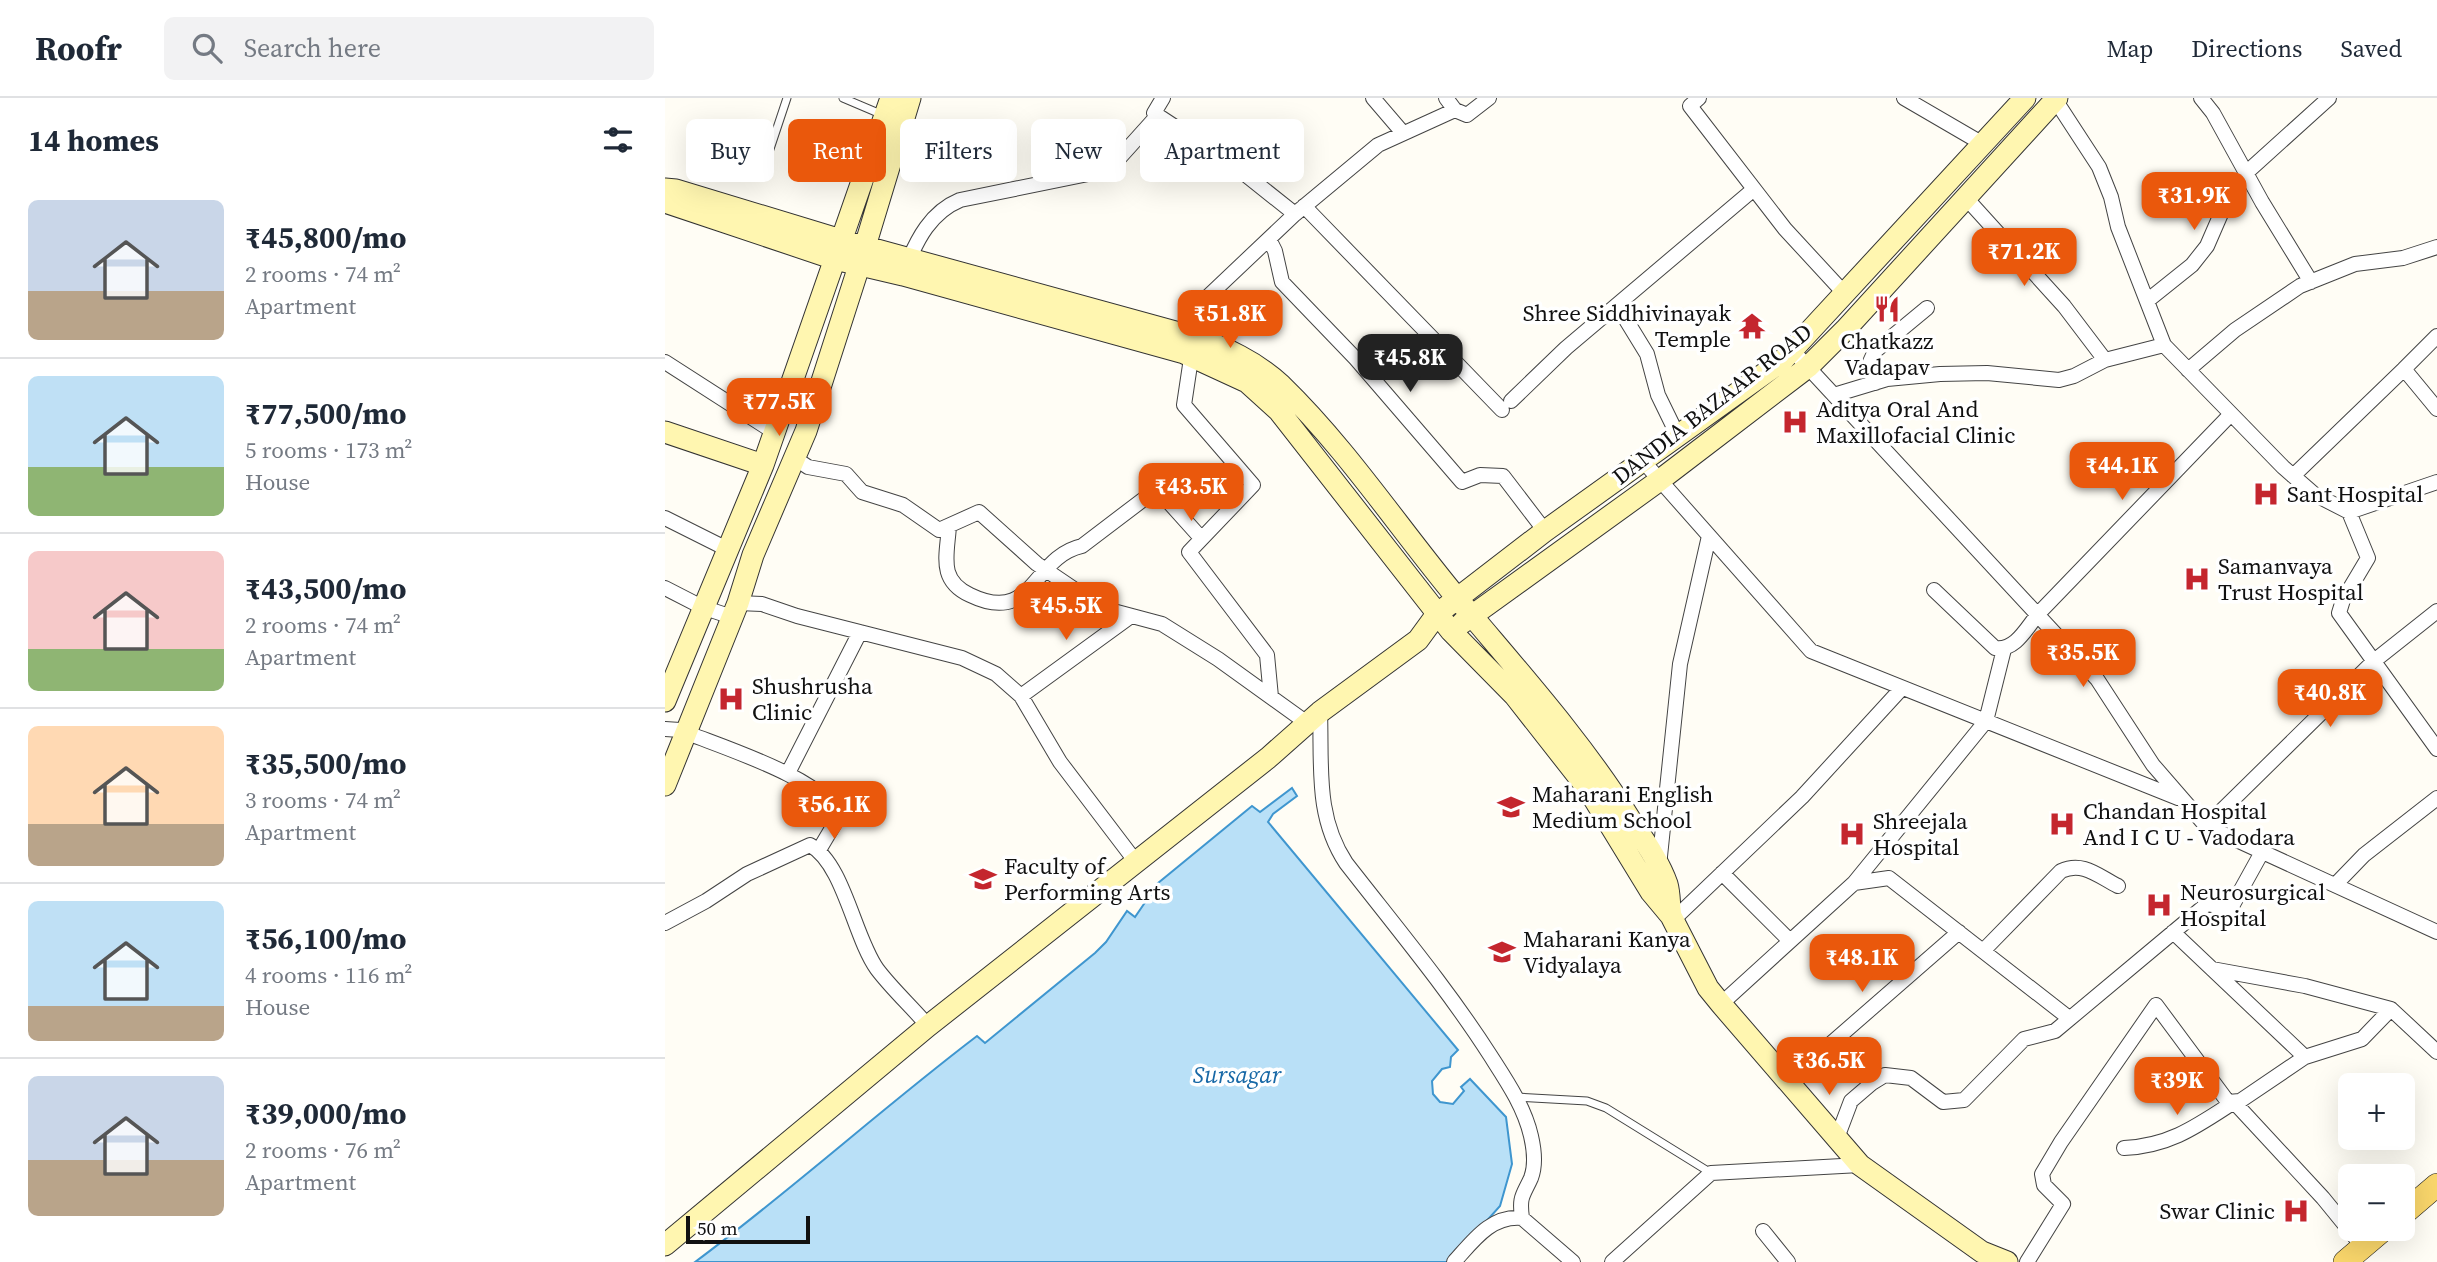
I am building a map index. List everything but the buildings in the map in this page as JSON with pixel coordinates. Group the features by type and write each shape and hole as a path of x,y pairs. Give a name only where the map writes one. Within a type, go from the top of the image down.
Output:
{"main road":[{"path":"2415,1204 2437,1185"},
{"path":"2355,1256 2371,1241"}],"street":[{"path":"665,701 760,471 838,250 893,113 910,98"},
{"path":"1163,98 1154,113 1300,210 1507,405 1566,348 1754,189"},
{"path":"1373,98 1403,133"},
{"path":"1271,697 1267,655 1189,552 1253,485 1184,405 1199,305 1300,210 1378,145 1450,104 1467,115 1489,98"},
{"path":"1904,98 1983,144"},
{"path":"1930,113 1937,98"},
{"name":"DANDIA BAZAAR ROAD","path":"1444,622 1458,599 1545,531 1782,362 2025,98"},
{"path":"2201,98 2213,113 2311,282"},
{"path":"2147,301 2192,265 2207,246 2230,192 2246,173 2329,98"},
{"path":"2055,99 2099,167 2118,227 2164,345 2293,476 2314,494 2349,512 2368,558 2343,600 2339,613 2437,749"},
{"name":"DANDIA BAZAAR ROAD","path":"1314,718 1444,622 1473,616 1660,480 1808,367 1845,330 2055,99"},
{"path":"1690,101 1785,229 1845,294"},
{"path":"665,785 735,610 753,555 797,449 862,256 893,113"},
{"path":"906,266 929,223 949,205 960,200 1103,171 1113,165 1158,115"},
{"path":"665,189 687,194 838,250"},
{"path":"1966,198 2064,306 2105,360"},
{"path":"665,201 1192,346 1231,350 1256,365 1280,385 1340,449 1458,599 1566,727 1607,782 1651,873"},
{"path":"1269,239 1275,251 1282,282 1356,359 1462,482 1480,475 1503,475 1545,531"},
{"path":"2188,370 2235,330 2300,286 2355,264 2403,258 2437,247"},
{"path":"1617,305 1647,354 1658,395 1678,436"},
{"path":"1875,383 1870,362 1875,351 1927,308"},
{"path":"2293,476 2437,336"},
{"path":"1834,395 1887,379 1940,374 1987,373 2059,380 2074,376 2105,360 2164,345"},
{"path":"1192,346 1247,382 1279,411 1444,622 1515,696 1651,873 1667,884 1672,918 1708,988 1860,1165 1982,1252 2007,1262"},
{"path":"1793,351 2097,679 2153,765 2206,826 2437,932"},
{"path":"665,362 774,432 797,449 808,467 846,474 862,492 903,505 939,530 979,512 1046,570 1102,608 1162,624 1271,697 1314,718"},
{"path":"2404,369 2437,409"},
{"path":"1934,590 1995,648 2004,649 2011,646 2038,614 2231,414"},
{"path":"665,432 760,471 782,490"},
{"path":"1643,461 1811,651 2183,800"},
{"path":"2349,512 2437,482"},
{"path":"949,526 946,573 956,589 976,598 1005,604 1021,596 1068,549 1082,546 1157,489 1201,538"},
{"path":"665,519 727,550"},
{"path":"1651,873 1680,664 1709,536"},
{"path":"665,589 702,607 735,610 762,604 797,616 962,658 996,674 1021,696 1061,762 1136,862"},
{"path":"2206,826 2374,661 2437,611"},
{"path":"1021,696 1131,616"},
{"path":"788,773 860,632"},
{"path":"1721,1004 1854,883 1986,721 2004,649"},
{"path":"1672,918 1801,797 1902,688"},
{"path":"665,1245 928,1026 1268,758 1314,718"},
{"path":"1314,718 1323,806 1328,827 1339,851 1470,1024 1515,1097 1527,1122 1534,1163 1520,1203 1522,1218 1573,1262"},
{"path":"665,729 687,733 788,773 818,793 836,811 838,818 819,850"},
{"path":"2335,885 2364,855 2437,798"},
{"path":"665,923 706,901 747,874 810,845 819,850 835,874 876,967 928,1026"},
{"path":"1837,1138 1851,1101 1885,1074 1911,1078 1943,1102 1964,1100 2024,1040 2055,1031 2207,904 2231,908 2262,852"},
{"path":"1983,951 2061,871 2071,866 2080,866 2118,886"},
{"path":"1722,873 1790,941"},
{"path":"1854,883 1889,877 2069,1018"},
{"path":"1788,1081 1959,932"},
{"path":"2173,932 2305,1057"},
{"path":"2212,969 2305,986 2391,1009 2437,1052"},
{"path":"2027,1262 2063,1204 2044,1185 2042,1174 2155,1005 2228,1102 2240,1101 2305,1057 2362,1039 2391,1009"},
{"path":"1830,1045 1872,1083"},
{"path":"2124,1148 2148,1147 2171,1140 2234,1102"},
{"path":"2234,1102 2323,1198 2355,1256"},
{"path":"1612,1262 1711,1174 1860,1165"},
{"path":"1454,1262 1493,1223 1522,1218"},
{"path":"1763,1231 1788,1262"}],"lane":[{"path":"774,137 787,98"},
{"path":"843,98 893,113"},
{"path":"1515,1097 1587,1101 1606,1108 1711,1174"}],"water":[{"name":"Sursagar","path":"1292,788 1297,796 1273,814 1268,822 1458,1050 1451,1057 1450,1067 1442,1069 1432,1081 1433,1094 1440,1102 1453,1104 1464,1091 1461,1087 1470,1079 1506,1117 1512,1164 1500,1206 1450,1262 695,1262 977,1036 985,1043 1095,953 1127,911 1135,917 1146,901 1141,897 1252,806 1260,812"}],"place":[{"name":"Chatkazz Vadapav","path":"1887,309"},
{"name":"Shree Siddhivinayak Temple","path":"1752,326"},
{"name":"Aditya Oral And Maxillofacial Clinic","path":"1795,422"},
{"name":"Sant Hospital","path":"2266,494"},
{"name":"Samanvaya Trust Hospital","path":"2197,579"},
{"name":"Shushrusha Clinic","path":"731,699"},
{"name":"Maharani English Medium School","path":"1511,807"},
{"name":"Chandan Hospital And I C U - Vadodara","path":"2062,824"},
{"name":"Shreejala Hospital","path":"1852,834"},
{"name":"Faculty of Performing Arts","path":"983,879"},
{"name":"Neurosurgical Hospital","path":"2159,905"},
{"name":"Maharani Kanya Vidyalaya","path":"1502,952"},
{"name":"Swar Clinic","path":"2296,1211"}]}
